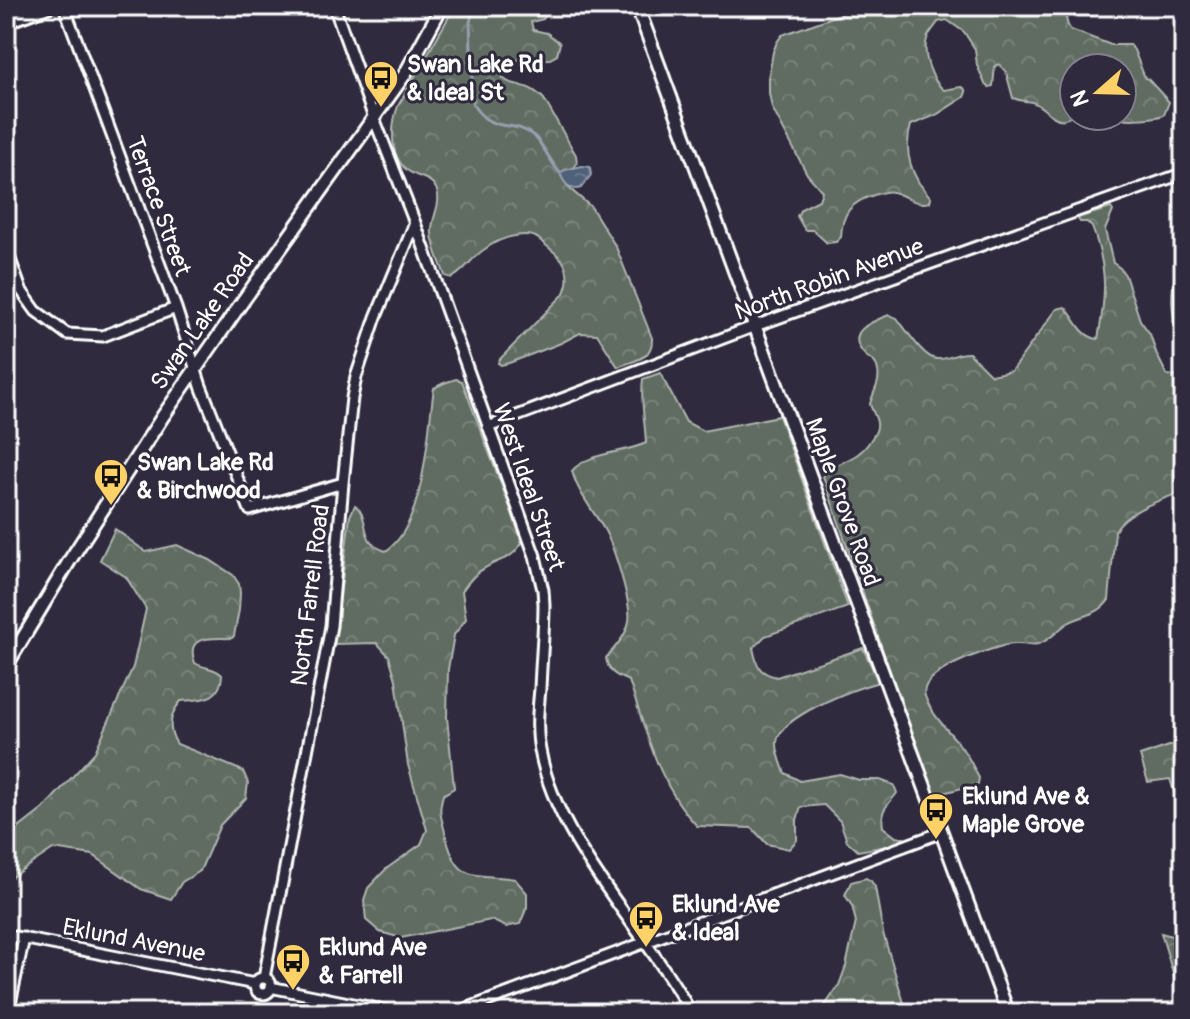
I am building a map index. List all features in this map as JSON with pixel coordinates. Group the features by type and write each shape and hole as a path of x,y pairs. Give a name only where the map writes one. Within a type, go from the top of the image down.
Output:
{"street":[{"path":"6,23 52,6"},
{"name":"Terrace Street","path":"64,6 176,308 195,368 250,510 343,483"},
{"name":"West Ideal Street","path":"334,6 535,556 543,590 538,717 544,768 576,839 691,1013"},
{"name":"Swan Lake Road","path":"6,666 70,560 195,368 413,61 442,6"},
{"name":"Maple Grove Road","path":"640,7 1008,1013"},
{"name":"North Robin Avenue","path":"488,427 755,326 1184,173"},
{"name":"North Farrell Road","path":"264,978 331,626 356,377 376,317 415,223"},
{"path":"6,248 21,290 36,311 67,334 103,336 176,308"},
{"path":"455,1013 942,832"},
{"name":"Eklund Avenue","path":"6,935 255,984 261,993 270,987 398,1013"},
{"path":"8,1013 24,938"},
{"path":"255,984 264,978 270,987"}],"green space":[{"path":"455,6 553,6 543,19 531,22 533,30 547,33 560,43 557,55 550,59 506,60 498,71 506,81 531,89 544,99 576,155 574,168 565,170 561,176 569,188 591,207 616,247 652,338 650,350 642,358 618,367 597,334 580,333 509,363 498,363 563,295 566,286 565,264 535,237 520,235 501,240 480,252 452,278 445,276 432,234 437,191 428,180 411,173 401,164 394,149 393,131 398,106"},
{"path":"863,6 1069,6 1066,18 1071,30 1111,45 1130,45 1135,52 1058,52 1058,118 1035,103 1013,98 1006,72 999,64 995,66 993,86 985,84 977,65 975,49 964,32 947,20 938,22 927,39 929,67 944,90 961,87 966,92 964,97 936,115 911,125 908,140 910,162 919,183 931,198 930,202 915,202 891,191 866,198 849,210 843,221 841,237 836,242 827,243 813,230 805,230 797,216 801,209 819,200 822,191 807,174 772,108 769,75 773,52 782,35"},
{"path":"1138,60 1145,78 1169,102 1164,115 1138,119"},
{"path":"1111,208 1113,211 1105,230 1113,263 1125,275 1140,320 1150,334 1167,375 1184,374 1184,491 1145,506 1127,517 1115,531 1109,600 1100,609 1068,623 1042,643 1011,644 985,651 956,663 932,678 925,687 928,704 966,754 979,778 978,784 939,794 933,792 823,476 865,448 877,428 870,404 878,382 877,367 866,356 857,339 863,328 889,315 897,318 932,358 969,353 991,375 1011,371 1057,309 1065,307 1087,335 1098,339 1104,296 1101,256 1092,227 1078,219"},
{"path":"1184,261 1184,360 1172,296 1177,272"},
{"path":"660,373 686,422 703,431 779,416 848,607 765,636 753,648 757,664 762,671 777,677 863,648 879,682 804,713 781,732 777,750 785,773 800,781 840,774 894,785 897,793 883,812 883,827 896,837 904,838 905,843 858,851 847,841 840,821 824,805 801,807 797,820 797,840 789,849 767,844 752,828 697,826 663,776 629,681 613,673 607,663 606,658 628,627 628,602 609,539 582,495 572,471 587,460 646,443 643,379"},
{"path":"456,379 462,381 522,543 509,556 478,572 462,591 466,619 454,635 448,669 447,717 454,788 443,795 441,814 449,848 460,868 476,875 515,879 527,893 527,907 520,924 506,927 491,920 401,938 380,932 366,920 364,900 368,888 386,869 421,844 427,830 408,765 396,680 389,656 377,643 334,644 350,516 355,505 363,517 371,542 386,551 399,538 417,499 434,388"},
{"path":"115,529 146,552 177,545 210,560 233,575 239,584 239,610 234,636 209,638 197,642 194,647 195,663 222,675 221,684 209,697 181,701 172,717 171,727 177,744 243,771 248,783 246,798 220,825 200,871 182,882 171,899 141,889 93,855 53,849 10,878 6,871 6,838 43,809 95,752 133,667 146,609 126,577 100,560"},
{"path":"1184,741 1184,823 1170,779 1148,782 1140,756"},
{"path":"866,878 875,887 883,933 907,1013 820,1013 839,985 856,922 845,895 851,882"},
{"path":"1161,933 1184,937 1184,1005 1179,994"}],"water":[{"path":"582,166 590,167 591,175 581,188 571,188 560,173"}],"waterway":[{"path":"474,6 470,22 473,105 488,120 534,136 560,173"}],"place":[{"name":"Swan Lake Rd & Ideal St","path":"381,109"},
{"name":"Swan Lake Rd & Birchwood","path":"111,507"},
{"name":"Eklund Ave & Maple Grove","path":"936,841"},
{"name":"Eklund Ave & Ideal","path":"646,949"},
{"name":"Eklund Ave & Farrell","path":"293,992"}]}
